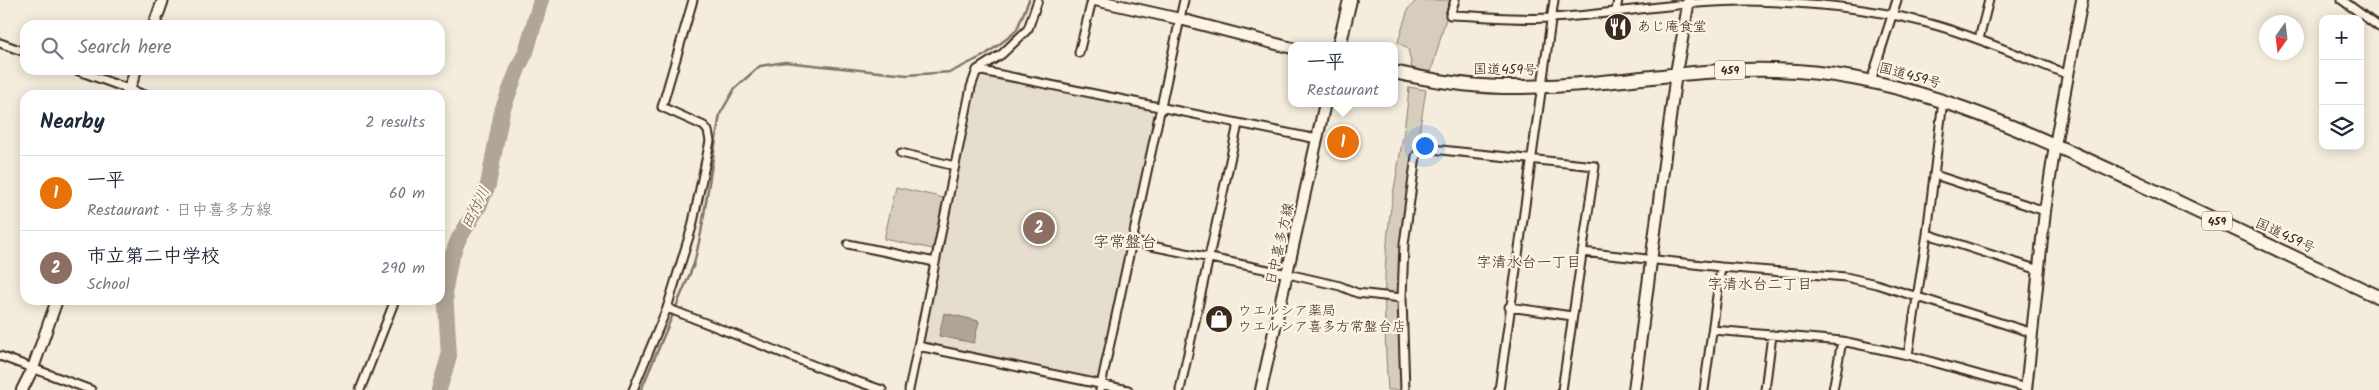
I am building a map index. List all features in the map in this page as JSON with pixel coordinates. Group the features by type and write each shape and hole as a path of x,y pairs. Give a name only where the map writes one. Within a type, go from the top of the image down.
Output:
{"highway":[{"path":"1340,42 1350,0"},
{"name":"国道459号","path":"1398,73 1462,84 1501,87 1541,86 1706,71 1790,70 1871,81 1943,100 2055,145 2379,297"}],"street":[{"path":"156,20 163,0"},
{"path":"633,390 667,308 692,227 710,141 708,131 704,126 662,107 693,0"},
{"path":"910,390 971,87 977,70 1002,54 1028,29 1038,0"},
{"path":"1079,53 1093,0 1180,19 1288,47"},
{"path":"1101,388 1184,0"},
{"path":"1455,0 1450,15 1551,18 1689,1 1834,3 1937,26 1978,39 2069,75"},
{"path":"1499,390 1509,307 1554,0"},
{"path":"1616,11 1618,0"},
{"path":"1871,81 1897,0"},
{"path":"1978,39 1988,0"},
{"path":"1713,330 1842,341 1908,355 2026,389 2045,211 2055,145 2082,0"},
{"path":"2342,0 2379,26"},
{"path":"1634,390 1676,74 1689,1"},
{"path":"0,43 20,50"},
{"path":"977,70 1317,139"},
{"path":"88,75 123,90"},
{"path":"129,90 134,75"},
{"path":"1908,355 1927,234 1943,100"},
{"name":"日中喜多方線","path":"1261,390 1325,107"},
{"path":"1180,390 1238,124"},
{"path":"1405,390 1402,298 1406,235 1416,156 1422,148 1595,166 1562,390"},
{"path":"901,153 955,166"},
{"path":"1935,175 2045,211"},
{"path":"1927,234 2039,270"},
{"path":"1132,242 1288,274 1340,286 1357,293 1402,298"},
{"path":"848,244 935,262"},
{"path":"1582,252 1721,267 1846,277 2033,333"},
{"path":"1704,390 1721,267"},
{"path":"22,390 33,368 55,305"},
{"path":"360,390 394,305"},
{"path":"1509,307 1572,316"},
{"path":"667,308 833,374 877,389"},
{"path":"1765,390 1772,335"},
{"path":"1833,390 1842,341"},
{"path":"918,346 1101,388 1128,390"},
{"path":"0,356 91,390"}],"shaded area":[{"path":"1417,0 1451,0 1430,76 1413,72 1408,49 1398,42 1408,9"},
{"path":"983,74 1149,108 1155,117 1101,375 1093,378 926,344 923,338 977,78"},
{"path":"1409,87 1426,90 1404,227 1402,390 1388,390 1385,322 1386,253"},
{"path":"896,187 944,198 933,249 884,239"},
{"path":"944,313 979,321 974,343 939,336"}],"waterway":[{"name":"田付川","path":"439,390 449,356 445,289 450,261 458,240 479,206 488,185 502,111 526,52 541,0"},
{"path":"641,390 694,264 701,233 720,114 735,88 760,66 785,62 907,75 951,72 985,55 1009,37 1017,29 1029,0"}],"place":[{"name":"あじ庵食堂","path":"1618,27"},
{"name":"一平","path":"1343,142"},
{"name":"市立第二中学校","path":"1039,228"},
{"name":"ウエルシア薬局 ウエルシア喜多方常盤台店","path":"1219,319"}],"district":[{"name":"字常盤台","path":"1125,242"},
{"name":"字清水台一丁目","path":"1529,263"},
{"name":"字清水台二丁目","path":"1760,285"}]}
